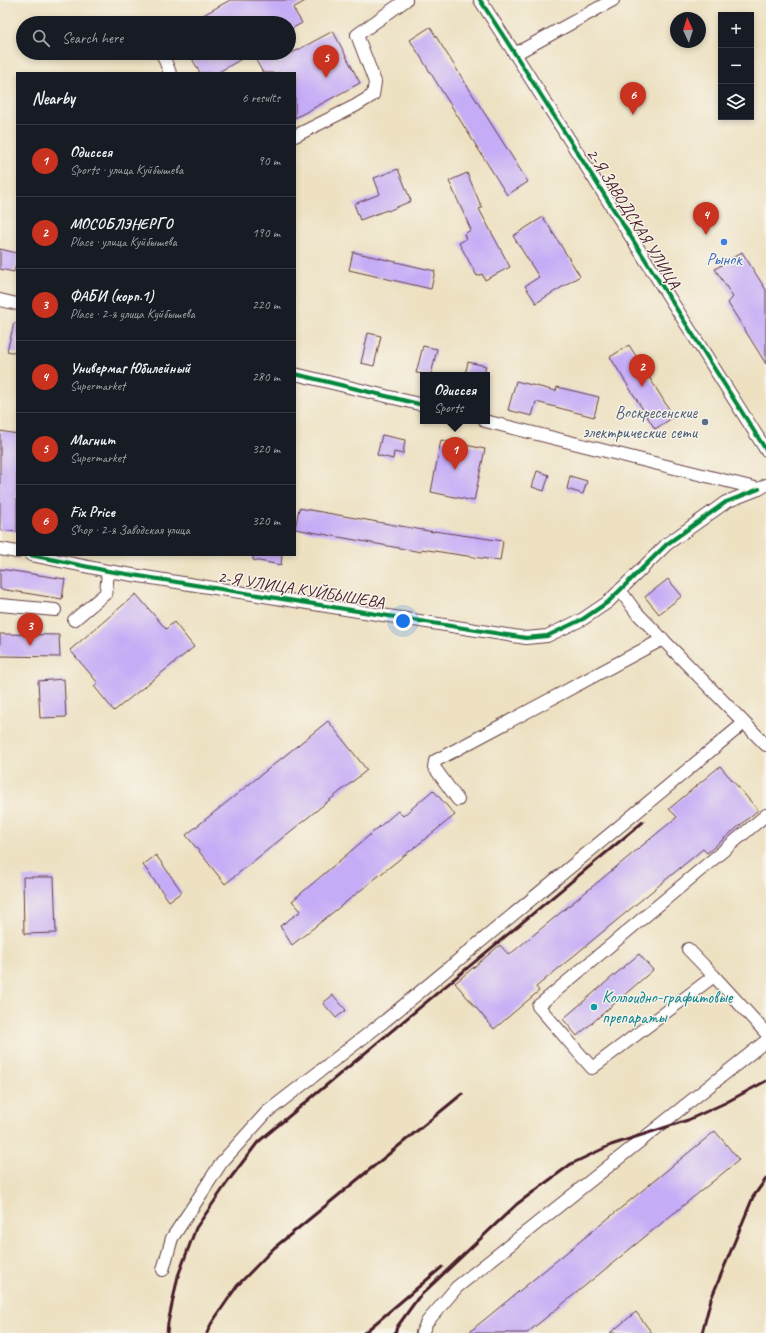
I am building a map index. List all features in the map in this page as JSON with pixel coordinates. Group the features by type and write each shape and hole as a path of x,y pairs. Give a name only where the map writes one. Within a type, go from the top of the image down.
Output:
{"street":[{"path":"296,136 355,106 372,95 375,82 357,35 406,0"},
{"name":"2-Я ЗАВОДСКАЯ УЛИЦА","path":"480,0 766,450"},
{"path":"515,54 613,0"},
{"path":"165,60 170,72"},
{"path":"0,300 16,304"},
{"path":"296,374 420,405"},
{"path":"490,422 762,487"},
{"name":"2-Я УЛИЦА КУЙБЫШЕВА","path":"36,556 108,571 526,638 547,636 584,619 608,602 667,544 726,502 762,487"},
{"path":"0,549 16,552"},
{"path":"74,620 106,593 108,571"},
{"path":"620,590 636,612 766,745"},
{"path":"0,605 55,610"},
{"path":"458,800 434,767 435,761 663,639"},
{"path":"163,1270 172,1238 194,1204 221,1163 267,1112 386,1020 744,723"},
{"path":"714,976 592,1068 538,1006 766,815"},
{"path":"688,950 766,1033"},
{"path":"422,1333 427,1322 457,1287 766,1041"}],"building":[{"path":"230,0 307,0 293,8 302,23 296,26 296,16 201,16"},
{"path":"430,27 528,182 507,195 410,40"},
{"path":"333,31 360,83 296,117 296,72 262,72 256,60 296,60 296,51"},
{"path":"193,60 240,60 219,72 199,72"},
{"path":"398,169 411,201 388,211 387,210 360,220 354,204 380,194 374,178"},
{"path":"467,173 482,208 479,209 510,267 485,280 482,274 477,276 459,243 466,239 464,234 471,230 449,181"},
{"path":"543,217 580,276 536,303 525,286 539,277 513,236"},
{"path":"0,249 16,253 16,265 14,272 0,269"},
{"path":"353,252 435,271 431,289 349,270"},
{"path":"742,252 766,290 766,364 728,303 733,297 715,269"},
{"path":"14,323 16,323 16,353 7,351"},
{"path":"368,333 381,336 374,366 361,363"},
{"path":"629,345 674,417 655,429 610,357"},
{"path":"423,346 437,349 432,372 416,373"},
{"path":"468,362 486,366 485,372 466,372"},
{"path":"516,381 556,391 557,387 599,397 594,417 536,402 532,416 508,410"},
{"path":"0,431 16,434 16,532 0,530"},
{"path":"382,435 405,440 403,454 394,452 393,459 377,455"},
{"path":"441,440 485,449 474,501 431,492"},
{"path":"537,471 549,475 544,491 532,487"},
{"path":"570,476 587,481 583,494 567,489"},
{"path":"299,508 434,532 503,541 500,561 421,549 421,552 296,529"},
{"path":"253,556 282,556 281,565 253,560"},
{"path":"0,569 65,579 62,599 0,589"},
{"path":"668,579 682,596 659,614 645,597"},
{"path":"136,594 166,629 174,622 194,647 114,711 94,686 98,683 70,650"},
{"path":"0,634 59,635 60,657 0,656"},
{"path":"64,679 66,717 40,718 38,681"},
{"path":"328,721 367,770 225,884 186,835"},
{"path":"720,766 758,810 707,853 703,849 536,987 539,991 494,1029 455,983 500,945 509,955 677,817 669,809"},
{"path":"433,790 455,815 292,945 280,926 301,911 292,901 398,811 403,816"},
{"path":"156,855 182,892 169,901 143,865"},
{"path":"23,877 54,877 56,933 24,934"},
{"name":"Коллоидно-графитовые препараты","path":"639,954 653,970 577,1036 563,1019"},
{"path":"333,995 346,1010 336,1018 323,1003"},
{"path":"715,1131 739,1160 527,1333 468,1333"},
{"path":"636,1312 652,1333 610,1333"}],"railway":[{"path":"167,1333 178,1276 196,1228 229,1180 258,1142 643,822"},
{"path":"395,1333 397,1327 418,1298 517,1204 571,1164 611,1145 688,1120 725,1103 766,1081"},
{"path":"207,1333 211,1324 237,1286 274,1248 462,1094"},
{"path":"702,1333 711,1299 753,1197 766,1179"},
{"path":"364,1333 442,1267"}],"cycle path":[{"path":"480,0 766,450"},
{"path":"296,374 420,404"},
{"path":"36,556 108,571 526,638 547,636 583,619 608,602 667,544 726,502 759,489"}],"place":[{"name":"Магнит","path":"326,78"},
{"name":"Fix Price","path":"633,115"},
{"name":"Универмаг Юбилейный","path":"706,235"},
{"name":"Рынок","path":"724,242"},
{"name":"МОСОБЛЭНЕРГО","path":"642,387"},
{"name":"Воскресенские электрические сети","path":"705,422"},
{"name":"Одиссея","path":"455,470"},
{"name":"ФАБИ (корп.1)","path":"30,646"},
{"name":"Коллоидно-графитовые препараты","path":"594,1007"}]}
